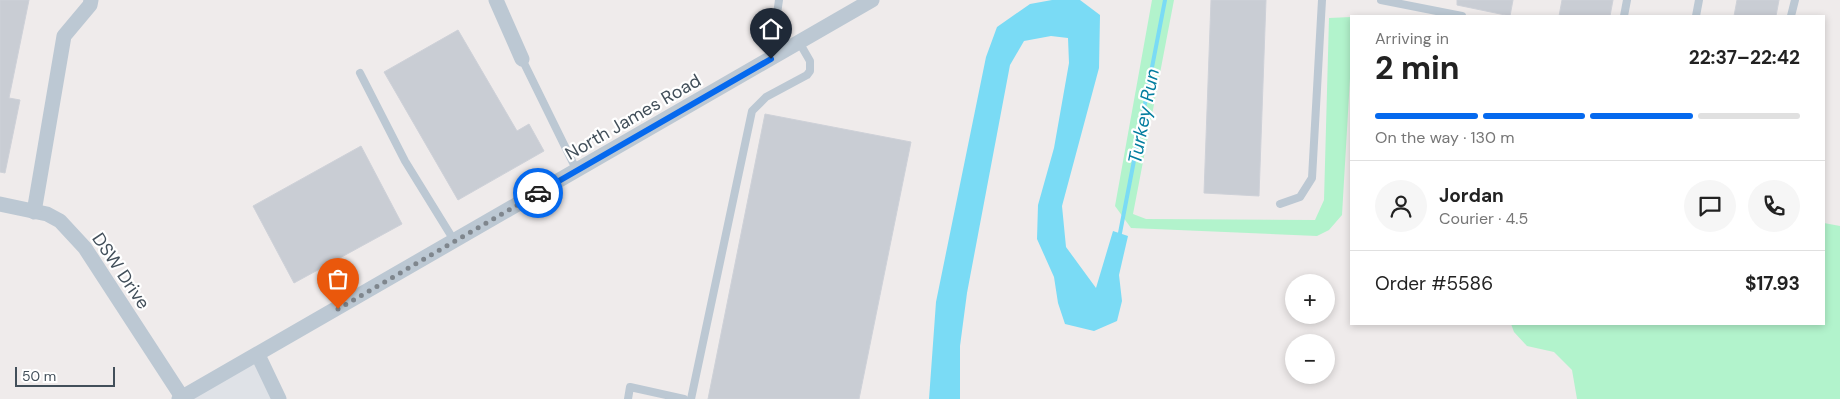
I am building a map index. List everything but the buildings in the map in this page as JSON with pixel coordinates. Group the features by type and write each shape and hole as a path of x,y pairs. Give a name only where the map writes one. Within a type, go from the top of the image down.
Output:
{"street":[{"path":"34,212 64,36 90,5 91,0"},
{"path":"496,0 522,59"},
{"name":"North James Road","path":"180,398 455,242 872,0"},
{"name":"DSW Drive","path":"0,204 48,214 60,221 85,248 180,398"},
{"path":"258,355 279,399"}],"lane":[{"path":"778,0 777,14 786,50"},
{"path":"1280,204 1300,198 1312,178 1322,0"},
{"path":"1381,0 1457,15"},
{"path":"1624,15 1627,0"},
{"path":"1696,15 1699,0"},
{"path":"1791,15 1795,0"},
{"path":"690,399 752,111 766,96 810,71 810,61 799,42"},
{"path":"522,59 577,171"},
{"path":"360,74 405,161 455,242"},
{"path":"628,399 630,387 684,399"}],"shaded area":[{"path":"258,355 279,399 179,399"}],"green space":[{"path":"1152,0 1174,0 1133,214 1146,219 1315,220 1324,200 1329,18 1350,17 1350,78 1342,215 1329,230 1317,236 1131,228 1115,206"},
{"path":"1825,223 1840,226 1840,399 1577,399 1572,370 1554,352 1527,346 1514,332 1511,325 1825,325"}],"water":[{"path":"1052,0 1080,0 1100,15 1099,68 1062,206 1066,247 1096,288 1113,231 1128,236 1119,275 1122,301 1117,321 1094,331 1065,324 1058,303 1054,277 1037,239 1038,205 1054,148 1069,63 1068,38 1051,36 1024,41 1010,65 967,293 960,346 960,399 929,399 936,302 986,57 997,27 1030,4"}],"waterway":[{"name":"Turkey Run","path":"1120,233 1165,0"}],"way so far":[{"path":"338,309 538,193"}],"route":[{"path":"538,193 771,59"}]}
